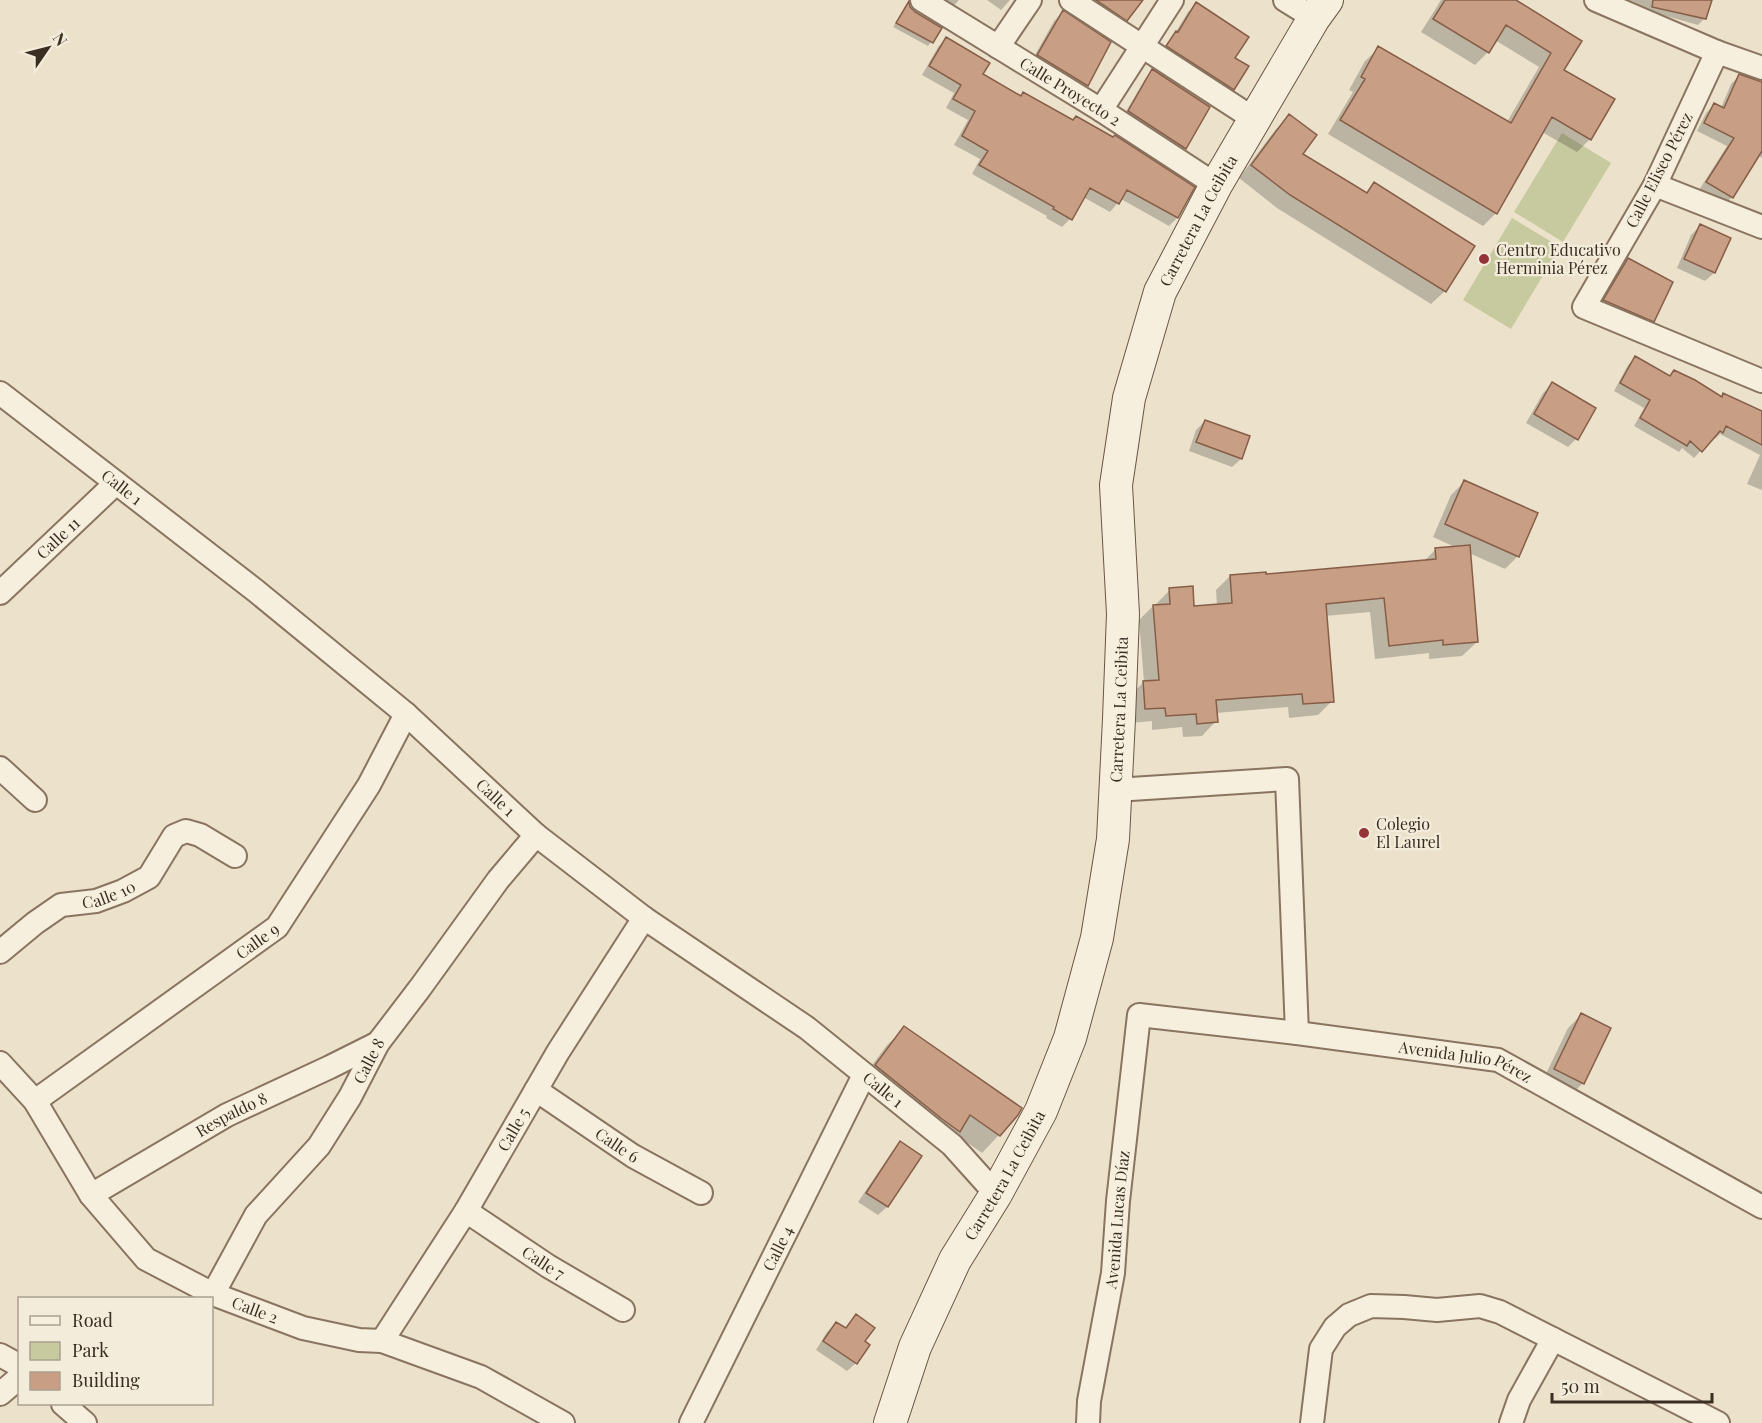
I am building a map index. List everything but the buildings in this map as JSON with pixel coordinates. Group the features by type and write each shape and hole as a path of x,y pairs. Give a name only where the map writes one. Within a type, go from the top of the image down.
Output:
{"street":[{"name":"Calle Proyecto 2","path":"922,0 1101,110 1216,185"},
{"path":"998,47 1030,0"},
{"path":"1071,0 1254,119"},
{"path":"1101,110 1172,0"},
{"path":"1285,0 1320,9"},
{"path":"1596,0 1717,52 1762,68"},
{"name":"Carretera La Ceibita","path":"890,1423 915,1347 955,1260 996,1194 1041,1112 1070,1038 1098,938 1113,839 1123,614 1116,484 1129,398 1160,292 1216,185 1320,9"},
{"name":"Calle Eliseo Pérez","path":"1717,52 1655,185 1584,307 1762,381"},
{"path":"1655,185 1762,227"},
{"name":"Calle 1","path":"0,393 256,591 406,714 536,835 644,918 807,1028 952,1145 996,1194"},
{"name":"Calle 11","path":"0,593 116,483"},
{"name":"Calle 9","path":"35,1101 277,927 369,785 406,714"},
{"path":"0,768 36,800"},
{"path":"1115,790 1287,779 1297,1033"},
{"name":"Calle 10","path":"0,952 61,905 96,901 123,891 149,877 174,836 186,831 200,835 235,856"},
{"name":"Calle 8","path":"213,1294 256,1215 319,1146 350,1097 378,1042 498,880 536,835"},
{"name":"Calle 5","path":"382,1341 466,1211 558,1052 644,918"},
{"name":"Avenida Julio Pérez","path":"1138,1015 1297,1033 1498,1060 1762,1207"},
{"name":"Avenida Lucas Díaz","path":"1088,1423 1089,1401 1113,1273 1118,1201 1138,1015"},
{"name":"Respaldo 8","path":"91,1196 227,1115 378,1042"},
{"name":"Calle 2","path":"0,1063 35,1101 91,1196 146,1259 213,1294 303,1328 359,1340 382,1341 481,1377 563,1423"},
{"name":"Calle 4","path":"690,1423 864,1075"},
{"name":"Calle 6","path":"536,1090 633,1156 701,1193"},
{"name":"Calle 7","path":"466,1211 548,1266 623,1310"},
{"path":"1312,1423 1321,1349 1335,1327 1349,1315 1371,1306 1437,1310 1480,1306 1500,1312 1718,1423"},
{"path":"1511,1423 1519,1400 1553,1339"},
{"path":"0,1355 18,1365"},
{"path":"0,1394 18,1379"},
{"path":"64,1405 85,1423"}],"green space":[{"path":"1562,133 1611,163 1563,242 1514,212"},
{"path":"1512,218 1560,247 1511,329 1463,300"}],"place":[{"name":"Centro Educativo Herminia Pérez","path":"1484,259"},
{"name":"Colegio El Laurel","path":"1364,833"}]}
